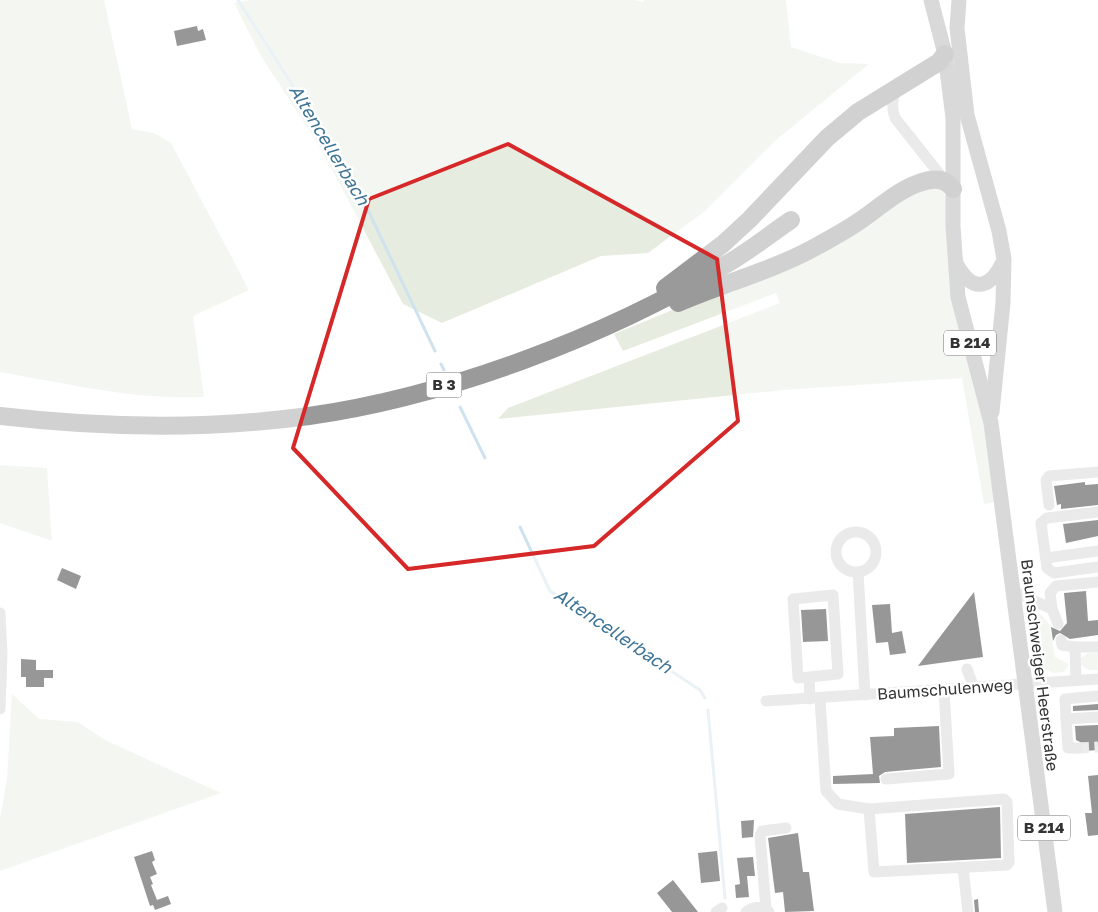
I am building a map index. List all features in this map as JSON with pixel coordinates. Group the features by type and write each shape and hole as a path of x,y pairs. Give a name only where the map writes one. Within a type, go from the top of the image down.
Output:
{"highway":[{"path":"630,314 724,244 827,138 858,112 939,62 945,54"},
{"path":"587,334 608,335 711,289 780,263 835,236 911,186 933,180 949,185"},
{"name":"B 3","path":"0,416 89,425 143,426 258,422 310,416 360,407 423,391 511,364 587,334 726,265 791,220"}],"main road":[{"name":"B 214","path":"931,0 945,54 954,135 949,185 958,297 991,423"},
{"name":"B 214","path":"959,0 957,28 967,115 999,232 1004,259 1003,303 991,423"},
{"path":"955,262 963,277 979,284 988,284 993,279 1004,259"},
{"name":"Braunschweiger Heerstraße","path":"991,423 1055,912"}],"street":[{"path":"896,87 892,98 892,111 895,118 949,185"},
{"path":"1049,505 1046,480 1049,476 1098,472"},
{"path":"1098,512 1043,520 1041,523 1047,568 1054,573 1098,567"},
{"path":"1046,558 1098,551"},
{"name":"Baumschulenweg","path":"858,572 865,696"},
{"path":"1058,624 1052,610 1050,593 1056,586 1097,586"},
{"path":"1013,591 1052,610"},
{"path":"833,595 838,674 809,677 798,678 794,598 833,595"},
{"path":"0,613 2,654 0,709"},
{"path":"1061,640 1062,645 1098,647"},
{"path":"1075,647 1076,680"},
{"path":"967,669 974,688"},
{"path":"809,677 815,699 826,791 838,804 869,809 1004,799 1007,802 1010,856 1007,866 874,872 869,809"},
{"name":"Baumschulenweg","path":"766,701 865,696 1098,679"},
{"path":"886,779 949,774 944,690"},
{"path":"1078,748 1068,748 1064,699 1098,696"},
{"path":"1066,719 1098,717"},
{"path":"746,912 755,907 767,910 760,836 762,831 786,828"},
{"path":"963,868 968,912"}],"highlighted area":[{"path":"508,144 717,259 738,421 594,546 408,569 293,448 369,199"}],"shaded area":[{"path":"0,0 104,0 132,129 154,133 171,143 249,290 193,316 204,397 127,394 0,372"},
{"path":"251,0 635,0 643,2 645,0 786,0 791,47 840,63 869,64 776,140 705,211 648,253 601,256 442,323 403,304 320,147 261,56 234,3"},
{"path":"919,185 941,188 945,196 986,424 994,502 984,504 962,378 783,390 498,419 508,408 780,303 776,293 623,351 614,334 714,293"},
{"path":"0,465 47,468 52,541 0,523"},
{"path":"1035,608 1049,624 1055,657 1069,664 1064,672 1053,673 1043,668"},
{"path":"1088,653 1098,653 1098,670 1088,670 1081,665 1081,658"},
{"path":"12,694 39,719 78,722 105,740 221,793 0,871 0,819 7,779"}],"building":[{"path":"197,26 198,31 203,29 206,40 177,46 174,31"},
{"path":"1085,482 1085,485 1098,484 1098,505 1061,509 1061,504 1057,505 1054,486"},
{"path":"1098,520 1098,536 1066,543 1063,524"},
{"path":"62,568 81,576 76,589 57,580"},
{"path":"1086,591 1088,621 1098,620 1098,635 1070,639 1060,633 1056,635 1053,641 1051,627 1060,631 1067,623 1064,593"},
{"path":"974,592 983,657 918,666 936,642"},
{"path":"890,604 892,633 902,631 906,653 890,655 888,642 876,643 872,605"},
{"path":"826,609 828,641 803,642 801,610"},
{"path":"21,659 36,660 36,670 53,670 53,678 44,678 44,687 26,687 26,677 21,677"},
{"path":"1098,704 1098,710 1073,711 1073,706"},
{"path":"1098,725 1098,750 1085,751 1084,744 1076,740 1075,726"},
{"path":"939,726 941,767 885,772 879,776 880,783 833,784 833,776 873,774 870,737 894,736 894,728"},
{"path":"1098,775 1098,835 1088,836 1085,813 1092,813 1088,776"},
{"path":"1000,807 1001,858 907,863 905,814"},
{"path":"754,820 753,837 742,838 741,821"},
{"path":"798,833 803,872 809,872 814,911 785,912 783,892 775,893 768,838"},
{"path":"152,851 155,860 152,862 157,874 150,877 153,884 151,885 157,900 168,896 171,904 155,910 153,905 150,906 134,857"},
{"path":"717,851 720,881 701,883 698,853"},
{"path":"753,857 755,876 747,876 749,897 736,898 735,885 740,884 737,858"},
{"path":"673,880 698,912 672,912 657,893"},
{"path":"978,899 979,912 975,912 974,900"}],"waterway":[{"name":"Altencellerbach","path":"238,0 356,185 435,351"},
{"name":"Altencellerbach","path":"441,364 444,370"},
{"name":"Altencellerbach","path":"460,407 485,458"},
{"name":"Altencellerbach","path":"520,527 550,591 700,690 705,698"},
{"name":"Altencellerbach","path":"708,710 725,898"}],"tunnel":[{"path":"1078,748 1098,747"}]}
